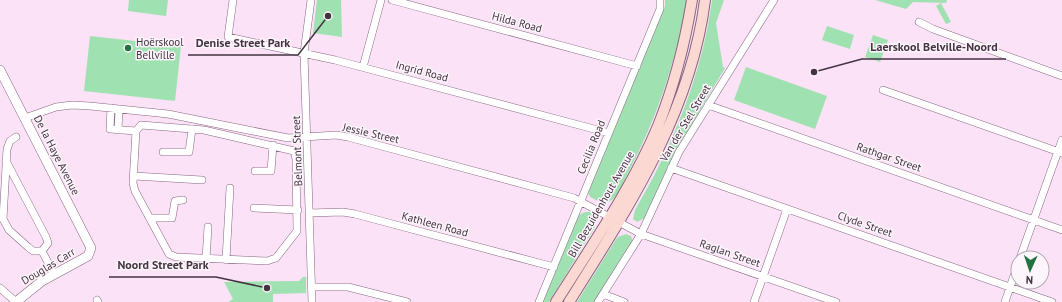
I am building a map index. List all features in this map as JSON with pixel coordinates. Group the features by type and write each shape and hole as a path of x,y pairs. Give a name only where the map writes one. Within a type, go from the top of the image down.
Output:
{"main road":[{"name":"Bill Bezuidenhout Avenue","path":"569,302 614,220 658,126 685,42 692,0"},
{"name":"Bill Bezuidenhout Avenue","path":"556,302 614,220 659,150 679,104 696,45 704,0"}],"street":[{"name":"Ingrid Road","path":"233,0 228,37 363,67 609,133"},
{"name":"Belmont Street","path":"311,0 304,53 312,302"},
{"path":"363,67 381,0"},
{"name":"Hilda Road","path":"392,0 637,66"},
{"name":"Cecilia Road","path":"539,302 660,9 660,0"},
{"name":"Van der Stel Street","path":"598,302 641,234 671,168 708,105 774,0"},
{"path":"919,22 1062,76"},
{"name":"De la Haye Avenue","path":"0,70 90,244 91,251"},
{"path":"883,90 1060,152"},
{"name":"Jessie Street","path":"25,118 46,110 72,105 119,115 168,114 288,138 336,135 348,137 581,201 614,220"},
{"name":"Rathgar Street","path":"708,105 1062,230"},
{"path":"111,114 110,129 136,131 142,126 192,128 291,149 296,154 298,210 297,231 274,260 267,262 171,256 135,191 134,176 136,131"},
{"path":"118,130 119,115"},
{"path":"163,152 189,152 192,128"},
{"path":"16,137 8,144 3,211 5,224 28,248 33,251 42,251"},
{"path":"1023,250 1060,152 1062,140"},
{"path":"255,171 269,172 272,169 273,145"},
{"path":"6,161 46,237 48,243 42,251"},
{"name":"Clyde Street","path":"671,168 1010,287"},
{"path":"134,176 202,180"},
{"path":"226,260 230,188"},
{"path":"150,218 172,218 175,201 183,200"},
{"path":"254,208 298,210"},
{"path":"754,302 787,208"},
{"name":"Kathleen Road","path":"309,212 355,214 554,267"},
{"name":"Raglan Street","path":"614,220 641,234 836,302"},
{"path":"206,259 208,227"},
{"path":"42,251 54,274"},
{"name":"Douglas Carr","path":"16,302 34,287 54,274 85,258 91,251"},
{"path":"311,287 348,287 407,302"},
{"path":"1005,302 1010,287"},
{"path":"0,288 16,302"},
{"name":"Clyde Street","path":"1018,290 1052,302"},
{"path":"603,294 624,302"}],"green space":[{"path":"129,0 168,0 166,16 128,11"},
{"path":"317,0 341,0 342,37 313,33"},
{"path":"665,0 687,0 677,45 664,89 648,131 616,196 608,202 600,202 590,197 588,193 665,6"},
{"path":"712,0 724,0 716,23 723,67 725,68 673,156 645,218 637,222 633,219 635,210 662,160 684,109 701,55"},
{"path":"875,0 947,0 946,3 913,2 906,9"},
{"path":"941,3 951,22 946,24 936,6"},
{"path":"827,26 854,35 850,49 822,40"},
{"path":"873,35 888,40 880,62 865,57"},
{"path":"90,36 181,46 175,101 84,91"},
{"path":"746,67 827,96 815,129 734,100"},
{"path":"585,212 591,212 595,216 595,227 549,302 543,302 579,215"},
{"path":"626,234 631,236 633,242 595,302 577,302 615,241 618,237"},
{"path":"303,277 306,277 306,293 273,294 273,302 228,302 233,299 224,282 299,281"}],"place":[{"name":"Denise Street Park","path":"328,16"},
{"name":"Hoërskool Bellville","path":"128,48"},
{"name":"Laerskool Belville-Noord","path":"814,72"},
{"name":"Noord Street Park","path":"267,288"}]}
